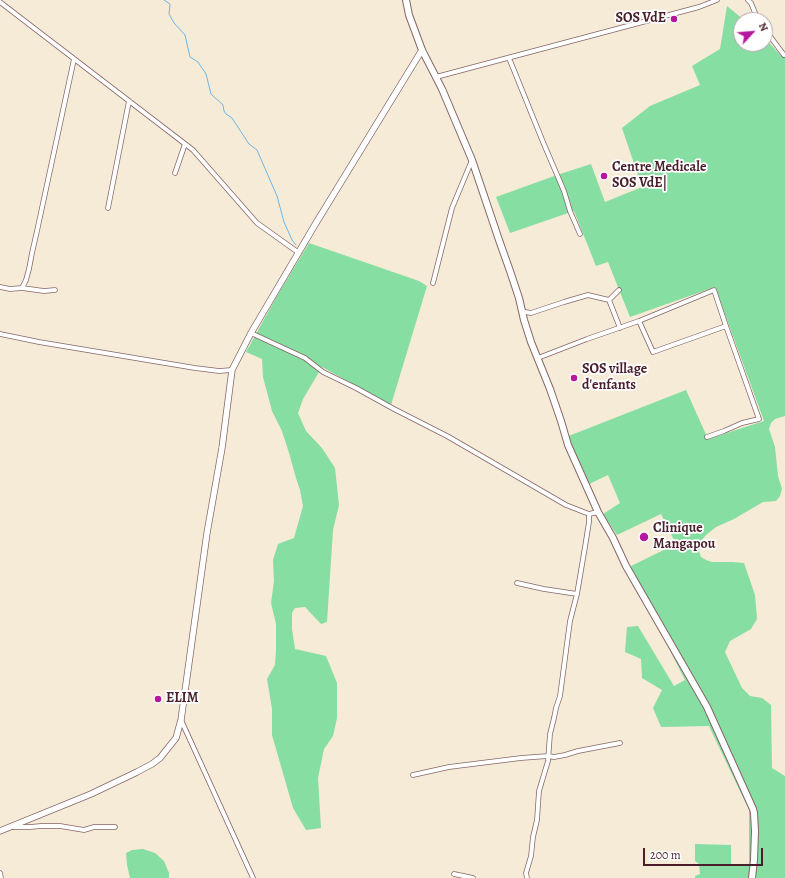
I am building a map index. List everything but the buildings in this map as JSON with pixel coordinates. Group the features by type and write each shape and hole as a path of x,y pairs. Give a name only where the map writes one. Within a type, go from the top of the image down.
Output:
{"main road":[{"path":"406,0 422,50 436,77 472,160 519,298 531,342 561,420 568,445 598,512 613,538 626,566 707,708 754,813 755,831 752,878"}],"street":[{"path":"436,77 699,7 717,0"},
{"path":"748,0 755,12"},
{"path":"0,2 193,150 257,223 299,253"},
{"path":"773,40 784,55"},
{"path":"0,831 121,781 160,758 176,738 181,720 207,533 222,448 232,370 251,333 422,50"},
{"path":"510,58 580,234"},
{"path":"22,288 26,280 38,231 74,59"},
{"path":"108,208 129,102"},
{"path":"175,173 185,144"},
{"path":"433,283 452,208 472,160"},
{"path":"0,287 44,291 55,290"},
{"path":"609,300 619,290"},
{"path":"538,358 639,321 714,290 759,419 742,423 707,437"},
{"path":"521,309 525,312 531,313 588,295 609,300"},
{"path":"609,300 620,328"},
{"path":"639,321 653,352 726,326"},
{"path":"251,333 305,358 323,372 447,436 566,506 589,514 598,512"},
{"path":"0,334 218,372 232,370"},
{"path":"527,878 526,873 531,856 537,820 539,790 548,761 550,739 560,696 570,621 577,594 589,514"},
{"path":"517,583 577,594"},
{"path":"181,720 253,878"},
{"path":"413,775 449,767 521,758 554,757 578,751 620,744"},
{"path":"11,827 60,826 84,830 98,827 115,827"},
{"path":"0,873 1,878"},
{"path":"454,874 473,878"}],"green space":[{"path":"727,6 734,12 733,12 733,52 773,52 773,47 781,56 785,55 785,416 775,419 771,423 769,429 775,447 778,476 782,489 780,496 776,501 763,502 734,519 716,527 702,540 699,551 701,557 712,562 744,563 755,595 757,619 751,629 730,641 725,652 742,688 750,696 762,698 771,705 772,768 785,776 785,878 695,878 695,876 700,874 699,864 695,861 695,844 731,845 731,865 749,865 749,810 709,726 661,727 653,708 662,690 642,678 641,659 625,652 627,627 638,626 674,686 685,680 625,569 676,544 661,514 617,535 603,514 620,503 608,475 583,487 566,437 686,390 708,439 764,421 715,287 630,317 608,262 596,266 574,211 510,233 496,197 591,164 605,202 642,187 622,128 650,106 700,85 692,66 720,49"},
{"path":"309,243 419,281 427,286 391,405 322,367 303,399 298,413 306,431 322,448 335,468 339,505 333,530 327,622 321,624 305,607 295,608 292,613 292,629 295,649 326,656 337,683 337,718 333,736 324,749 318,778 321,828 306,830 293,808 272,735 272,709 267,679 275,665 276,650 276,624 271,603 274,581 273,560 278,544 294,538 303,506 300,490 282,431 272,411 263,377 262,359 246,352"},
{"path":"143,849 155,853 164,861 169,873 169,878 130,878 126,853 132,850"}],"waterway":[{"path":"164,0 170,4 169,14 174,23 185,35 190,57 198,62 206,74 211,94 223,105 224,111 232,118 249,144 257,150 277,196 284,222 292,240 296,245"}],"place":[{"name":"SOS VdE","path":"674,19"},
{"name":"Centre Medicale SOS VdE|","path":"604,176"},
{"name":"SOS village d'enfants","path":"574,378"},
{"name":"Clinique Mangapou","path":"644,537"},
{"name":"ELIM","path":"158,699"}]}
